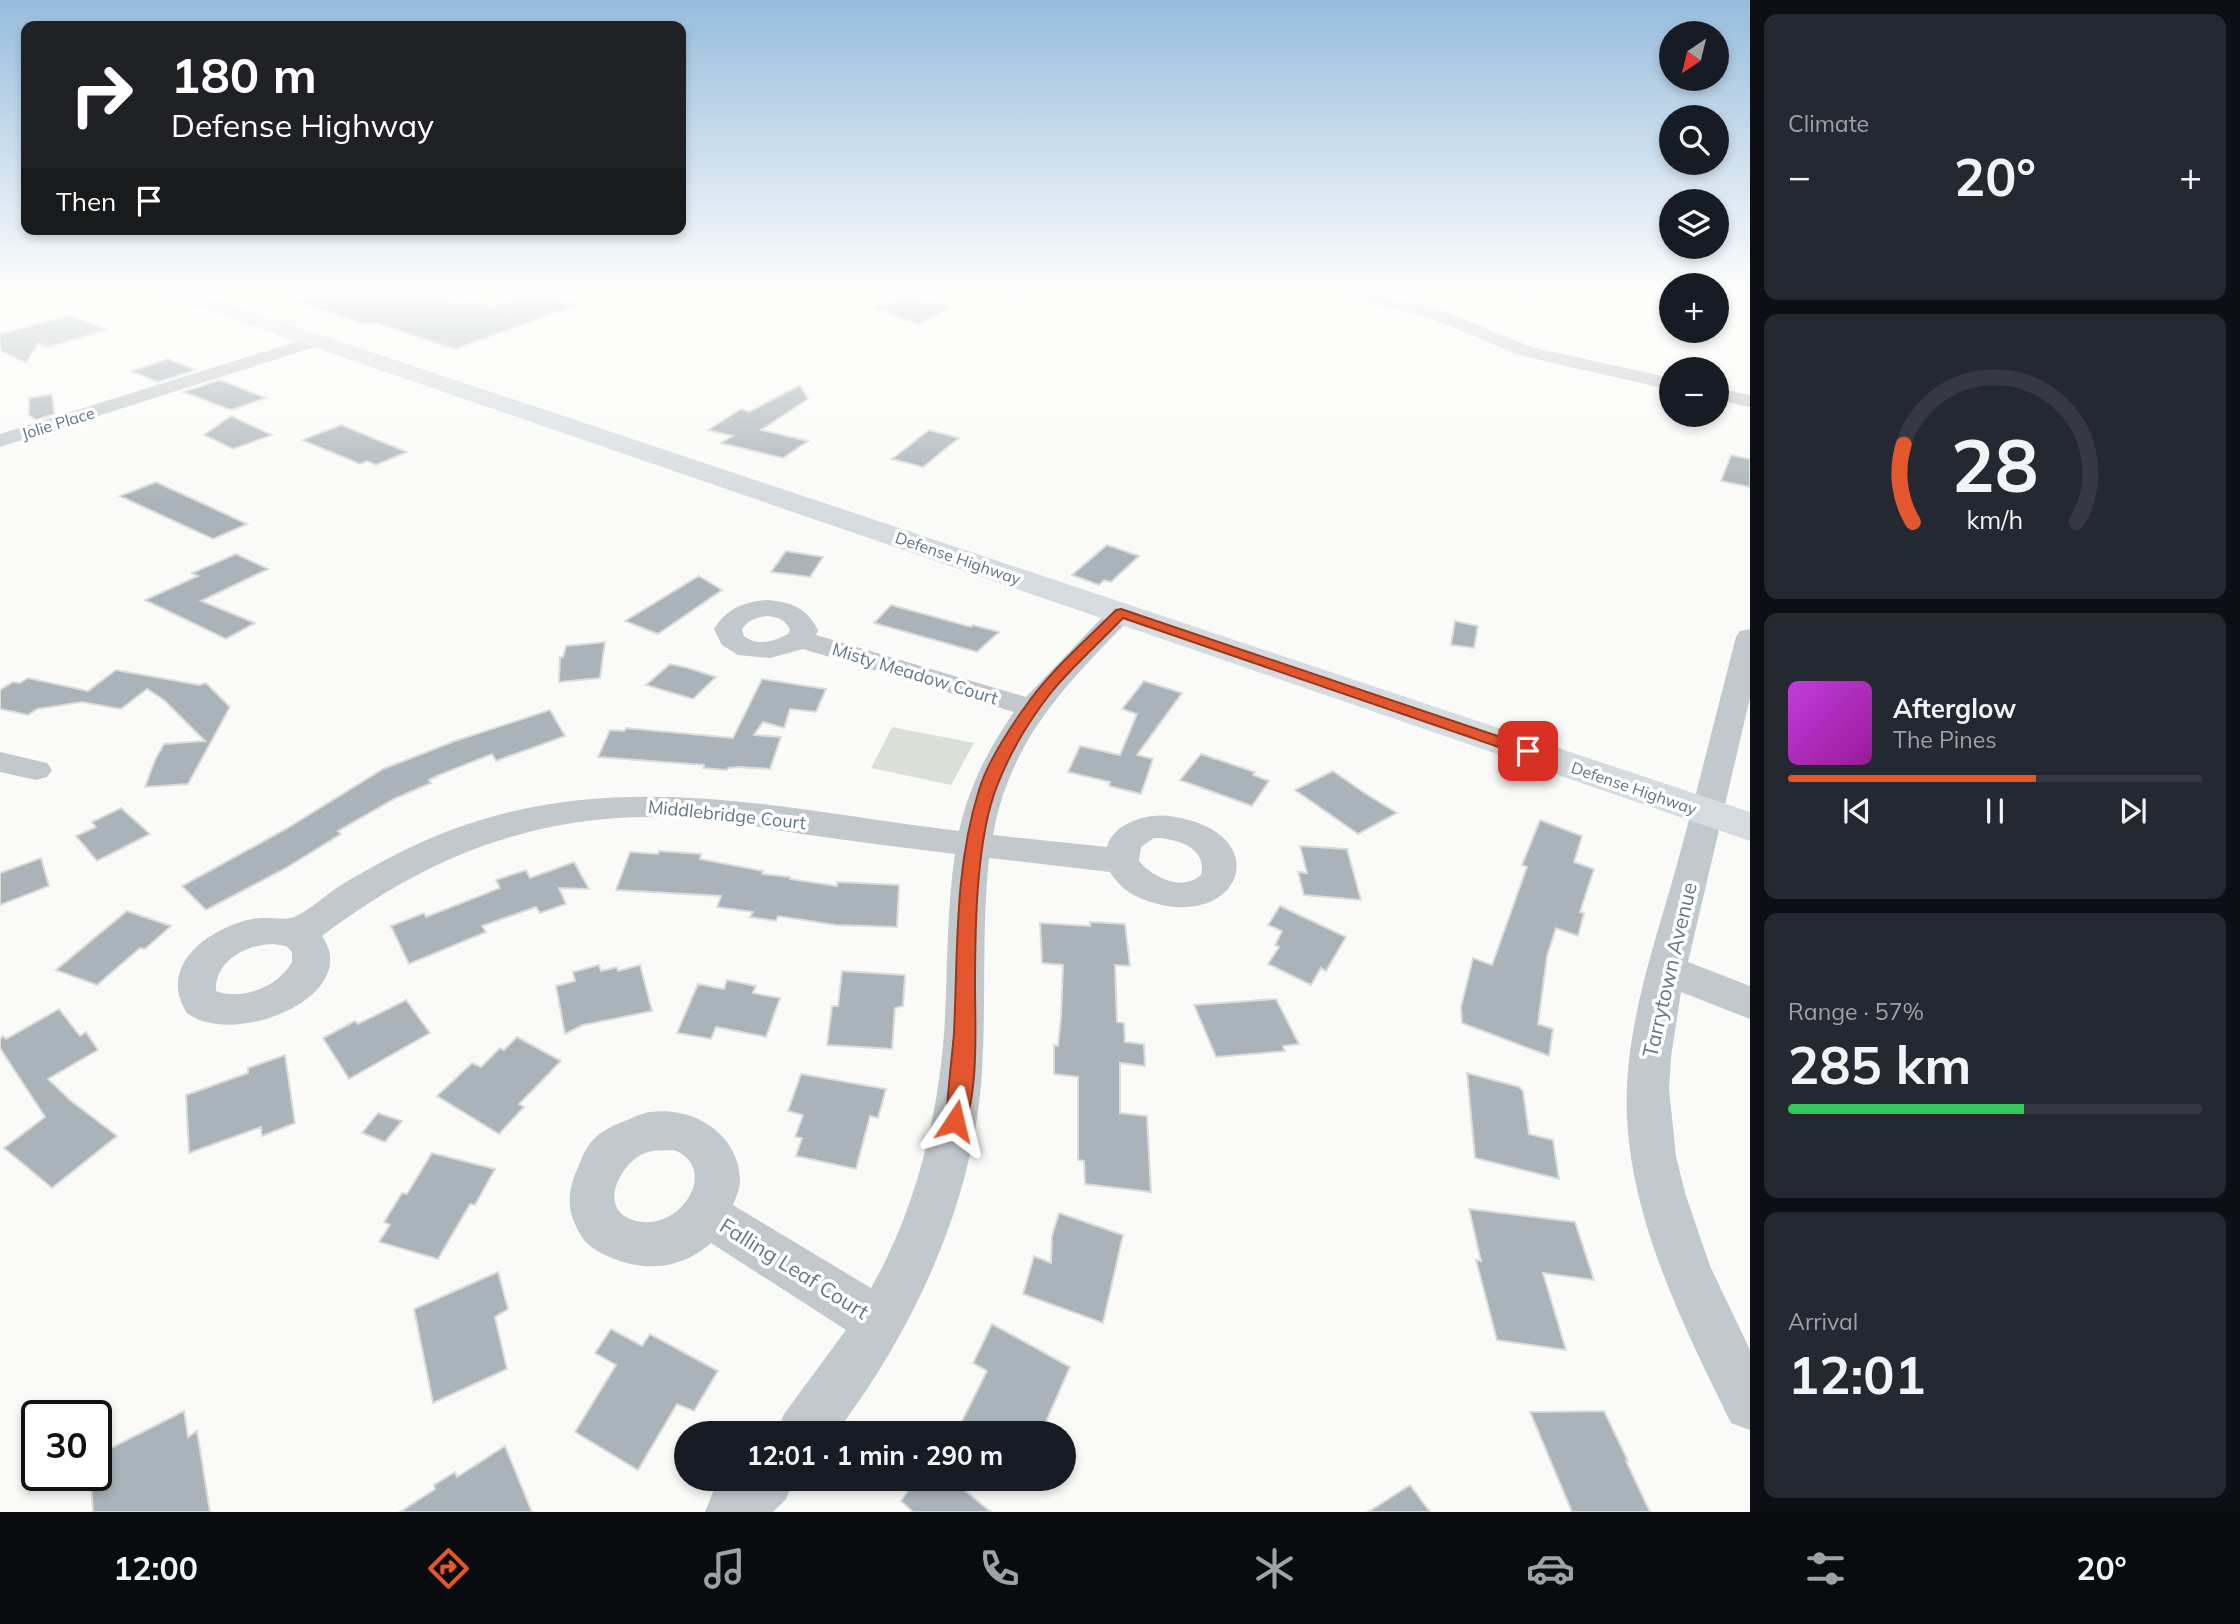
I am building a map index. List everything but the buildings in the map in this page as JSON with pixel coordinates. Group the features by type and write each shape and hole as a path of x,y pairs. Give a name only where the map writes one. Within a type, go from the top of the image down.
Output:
{"main road":[{"name":"Defense Highway","path":"374,361 1750,827"}],"street":[{"name":"Jolie Place","path":"0,441 254,361"},
{"path":"1567,361 1659,381"},
{"path":"1729,397 1750,401"},
{"path":"813,1421 880,1322 925,1228 944,1168 960,1097 965,930 974,845 987,788 1007,746 1031,708 1121,613"},
{"name":"Tarrytown Avenue","path":"1750,637 1667,970 1648,1068 1649,1121 1661,1181 1691,1277 1750,1404"},
{"name":"Misty Meadow Court","path":"800,639 1031,708"},
{"path":"0,762 36,770"},
{"name":"Middlebridge Court","path":"298,933 382,874 434,849 491,828 548,814 610,807 656,806 703,810 1121,861"},
{"path":"1667,970 1750,1003"},
{"name":"Falling Leaf Court","path":"707,1215 880,1322"},
{"path":"733,1512 754,1491"}],"shaded area":[{"path":"892,727 974,743 951,785 871,768"}],"route":[{"path":"955,1121 960,1097 964,1033 965,930 974,845 987,788 1007,746 1031,708 1121,613 1528,751"}]}
